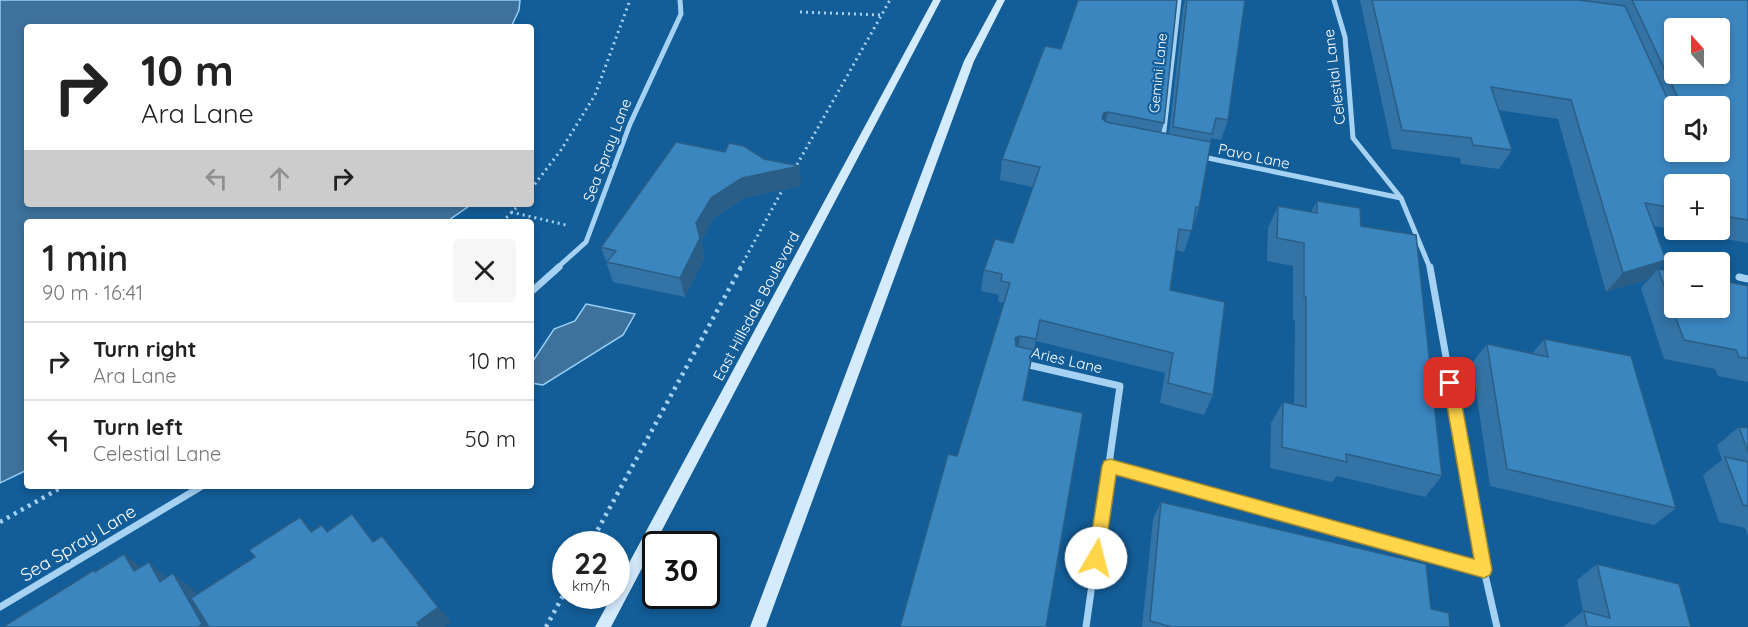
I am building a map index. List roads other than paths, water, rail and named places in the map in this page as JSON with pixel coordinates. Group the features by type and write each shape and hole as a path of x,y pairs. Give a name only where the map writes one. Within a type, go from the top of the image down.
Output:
{"main road":[{"name":"East Hillsdale Boulevard","path":"603,627 937,0"},
{"path":"758,627 969,61 1001,0"}],"street":[{"name":"Sea Spray Lane","path":"534,289 586,242 630,124 681,14 680,0"},
{"name":"Gemini Lane","path":"1162,149 1179,0"},
{"name":"Celestial Lane","path":"1334,0 1345,37 1353,138 1401,198 1430,266 1484,570 1497,627"},
{"name":"Pavo Lane","path":"1196,156 1401,198"},
{"path":"1739,277 1748,279"},
{"name":"Aries Lane","path":"1016,362 1120,386 1086,627"},
{"path":"1110,466 1484,570"},
{"name":"Sea Spray Lane","path":"0,607 197,489"}],"water":[{"path":"0,0 520,0 519,10 512,24 24,24 24,207 468,207 450,219 24,219 24,471 0,483"},
{"path":"586,304 635,314 623,335 543,385 534,384 534,359 554,329 575,321"}]}
